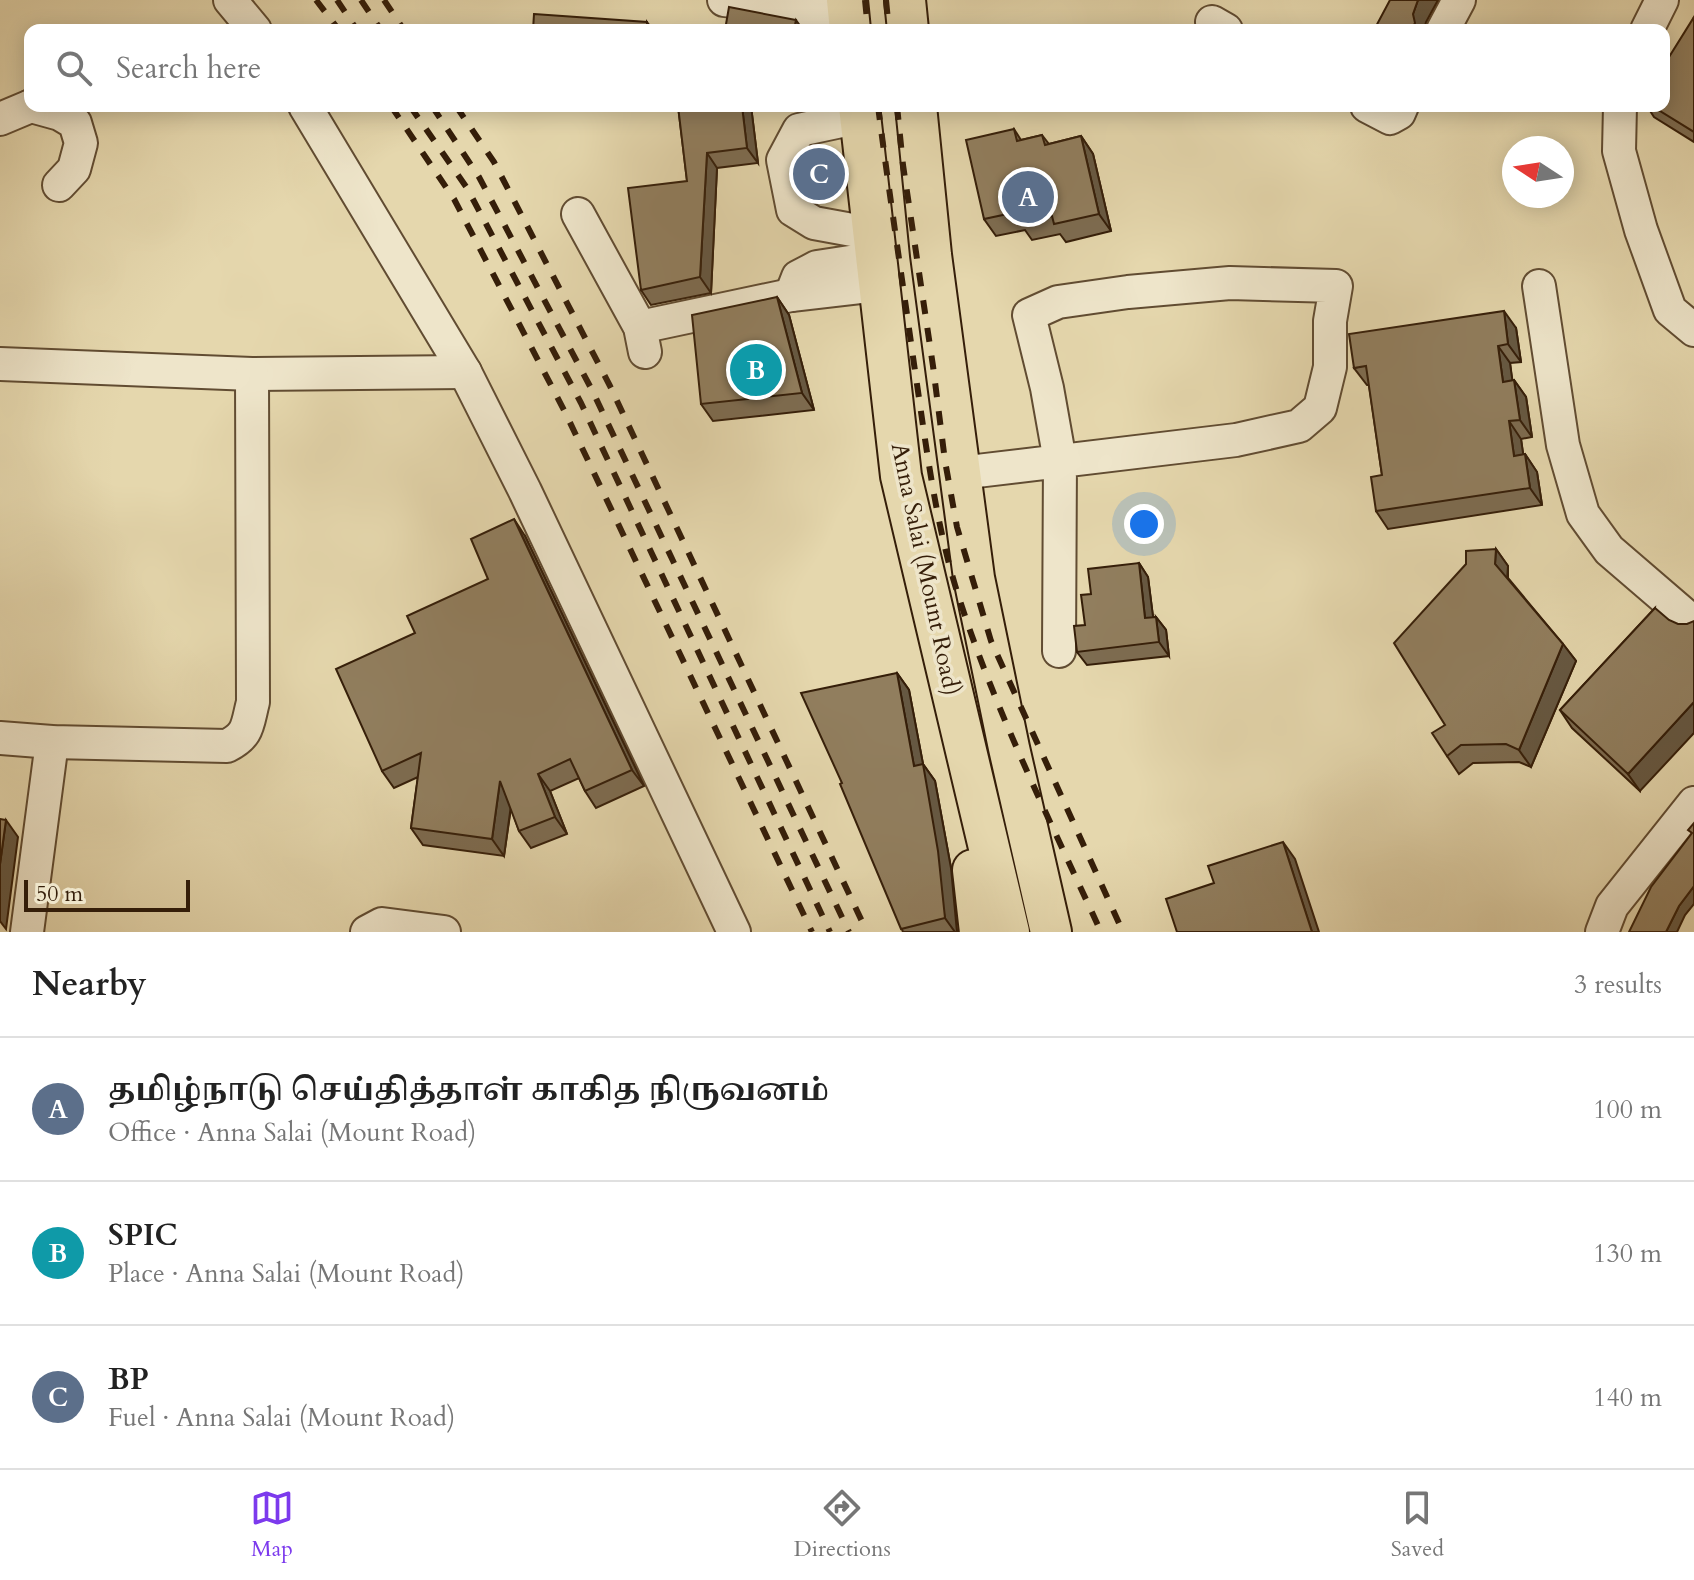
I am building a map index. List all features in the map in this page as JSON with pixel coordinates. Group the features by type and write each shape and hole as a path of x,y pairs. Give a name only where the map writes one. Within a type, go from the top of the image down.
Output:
{"main road":[{"path":"905,0 907,24"},
{"name":"Anna Salai (Mount Road)","path":"860,112 901,476 1009,932"},
{"name":"Anna Salai (Mount Road)","path":"917,112 931,255 974,578 1051,932"},
{"path":"963,743 980,932"}],"street":[{"path":"230,0 250,24"},
{"path":"724,0 848,15"},
{"path":"1446,24 1459,0"},
{"path":"1650,24 1662,0"},
{"path":"0,119 24,109"},
{"path":"53,112 75,123 81,143 74,169 59,185"},
{"path":"309,112 465,372 525,491 734,932"},
{"path":"578,214 643,339 791,295 860,287 876,258 793,210 783,160 799,130 860,112"},
{"path":"1378,112 1390,118 1399,112"},
{"path":"1620,112 1619,151 1641,230 1670,310 1694,330"},
{"path":"960,473 1060,461 1236,440 1299,426 1320,408 1330,367 1330,321 1336,286 1230,283 1128,292 1058,302 1029,315 1047,388 1060,461 1059,651"},
{"path":"1539,286 1563,445 1583,514 1609,550 1694,623"},
{"path":"0,364 252,374 465,372"},
{"path":"0,738 227,746 240,740 246,730 253,702 252,374"},
{"path":"27,932 52,742"},
{"path":"1602,932 1612,906 1694,803"},
{"path":"367,932 382,924 444,932"}],"building":[{"path":"1390,0 1418,0 1413,14 1414,24 1377,24"},
{"path":"729,7 796,20 795,24 726,24"},
{"path":"534,14 647,22 647,24 533,24"},
{"path":"1694,17 1694,132 1662,112 1670,112 1670,55"},
{"path":"679,112 743,112 747,148 707,153 700,277 641,290 628,188 687,181"},
{"path":"1014,129 1017,141 1042,135 1045,145 1081,136 1099,214 1054,224 1052,216 1020,223 1017,212 984,219 966,140"},
{"path":"777,297 802,393 701,404 692,315"},
{"path":"1504,311 1508,344 1498,346 1503,382 1514,380 1520,420 1509,421 1514,456 1525,454 1530,488 1376,511 1371,477 1382,475 1366,366 1354,368 1349,334"},
{"path":"514,519 632,770 585,791 570,759 538,774 555,817 519,831 500,781 492,839 411,828 421,753 382,771 336,669 415,633 407,616 488,579 471,539"},
{"path":"1496,549 1495,564 1563,644 1519,750 1506,744 1461,745 1447,756 1432,733 1445,725 1394,643 1466,564 1466,551"},
{"path":"1139,563 1145,618 1156,617 1159,642 1077,652 1074,626 1085,625 1081,595 1091,594 1088,569"},
{"path":"1655,608 1678,624 1694,621 1694,702 1628,774 1560,710"},
{"path":"897,673 914,766 923,764 938,851 945,918 901,929 842,783 801,693"},
{"path":"0,819 6,820 0,864"},
{"path":"1694,823 1694,886 1679,906 1666,932 1629,932 1651,887 1692,833 1688,830"},
{"path":"1283,842 1312,932 1177,932 1166,899 1214,883 1208,866"}],"railway":[{"path":"316,0 334,24"},
{"path":"337,0 353,24"},
{"path":"361,0 377,24"},
{"path":"384,0 400,24"},
{"path":"865,0 867,24"},
{"path":"886,0 888,24"},
{"path":"395,112 454,199 565,412 812,932"},
{"path":"414,112 467,188 581,403 830,932"},
{"path":"436,112 479,177 592,390 849,932"},
{"path":"460,112 494,162 610,386 867,932"},
{"path":"879,112 926,448 955,585 1004,717 1101,932"},
{"path":"898,112 945,461 957,527 991,641 1123,932"}],"place":[{"name":"BP","path":"819,174"},
{"name":"தமிழ்நாடு செய்தித்தாள் காகித நிருவனம்","path":"1028,197"},
{"name":"SPIC","path":"756,370"}]}
